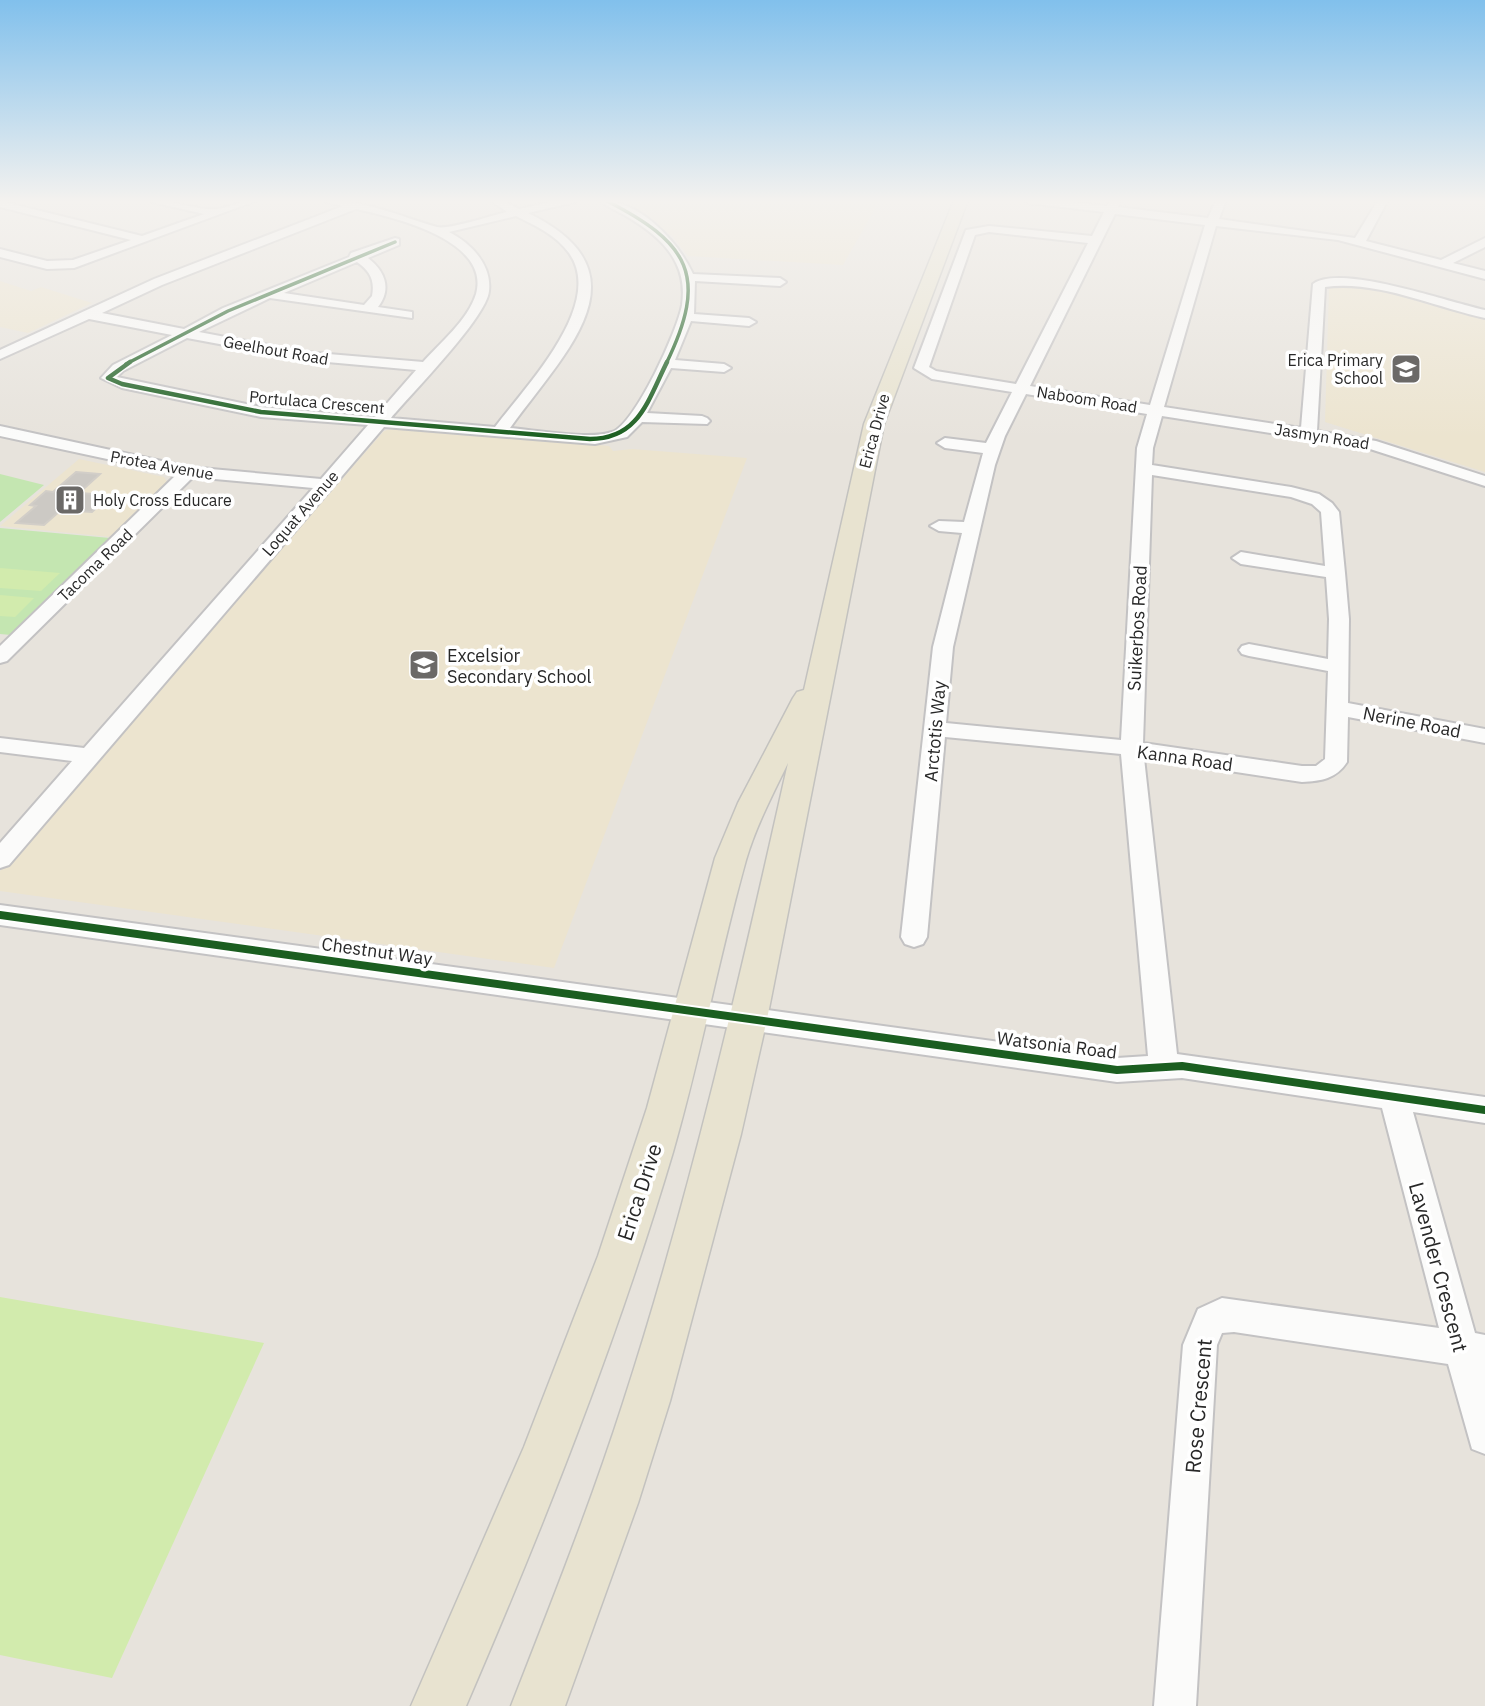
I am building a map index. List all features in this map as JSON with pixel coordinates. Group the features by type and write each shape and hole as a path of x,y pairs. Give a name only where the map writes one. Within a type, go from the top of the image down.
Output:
{"main road":[{"name":"Erica Drive","path":"538,1706 614,1503 647,1401 721,1134 749,1020 874,424 931,280"},
{"name":"Erica Drive","path":"438,1706 544,1456 599,1311 641,1189 693,1010 731,858 741,829 821,672"}],"street":[{"path":"0,355 164,280"},
{"path":"184,333 300,280"},
{"path":"367,309 380,291 380,280"},
{"name":"Loquat Avenue","path":"0,859 465,323 480,300 482,280"},
{"path":"500,431 567,337 580,314 586,280"},
{"path":"688,280 686,317 637,416 702,421"},
{"path":"736,280 780,282"},
{"name":"Naboom Road","path":"953,280 921,368 932,375 1154,410"},
{"name":"Arctotis Way","path":"914,937 943,647 972,528 992,449 1074,280"},
{"name":"Suikerbos Road","path":"1165,1066 1161,1048 1132,750 1145,448 1194,280"},
{"path":"1309,434 1318,287 1321,284 1336,282 1400,292 1485,314"},
{"path":"266,294 407,315"},
{"name":"Geelhout Road","path":"86,314 324,359 425,367"},
{"path":"686,317 749,322"},
{"name":"Portulaca Crescent","path":"184,333 118,368 108,378 122,384 245,409 590,439 616,436 628,430 637,416"},
{"path":"665,363 724,368"},
{"name":"Jasmyn Road","path":"1154,410 1370,444 1485,481"},
{"name":"Protea Avenue","path":"0,431 189,472 325,484"},
{"path":"945,443 992,449"},
{"name":"Kanna Road","path":"935,729 1132,750 1303,774 1322,773 1336,762 1339,667 1336,573 1330,512 1323,502 1291,492 1144,469"},
{"name":"Tacoma Road","path":"0,657 189,472"},
{"path":"939,526 972,528"},
{"path":"1241,558 1336,573"},
{"path":"1249,650 1339,667"},
{"name":"Nerine Road","path":"1338,708 1485,736"},
{"path":"0,745 89,756"},
{"name":"Chestnut Way","path":"0,915 693,1010 749,1020"},
{"name":"Watsonia Road","path":"749,1020 1108,1069 1165,1066 1291,1081 1485,1110"},
{"name":"Lavender Crescent","path":"1394,1097 1473,1350 1485,1436"},
{"name":"Rose Crescent","path":"1175,1706 1200,1345 1210,1321 1222,1315 1234,1315 1473,1350"}],"shaded area":[{"path":"0,281 31,291 41,287 92,303 28,333 0,327"},
{"name":"Erica Primary School","path":"1337,285 1382,291 1485,316 1485,472 1325,422 1329,287"},
{"name":"Excelsior Secondary School","path":"395,428 609,446 613,451 632,449 747,458 554,968 0,891 0,871 384,431"},
{"path":"79,459 164,477 168,483 111,537 0,526"}],"green space":[{"path":"0,474 44,485 0,522"},
{"path":"0,528 121,539 22,636 0,634"},
{"path":"0,568 60,573 41,591 0,588"},
{"path":"0,595 34,598 15,617 0,616"},
{"path":"0,1297 264,1343 112,1678 0,1655"}],"building":[{"name":"Holy Cross Educare","path":"76,472 100,474 79,493 110,495 92,512 61,510 44,525 16,523 36,506 30,505 46,491 53,492"}],"cycle path":[{"path":"304,280 228,311 118,368 108,378 122,384 261,412 604,439 617,436 633,424 659,377 686,317 689,301 688,280"},
{"path":"0,915 1117,1070 1182,1066 1485,1110"}],"place":[{"name":"Erica Primary School","path":"1406,369"},
{"name":"Holy Cross Educare","path":"70,500"},
{"name":"Excelsior Secondary School","path":"424,665"}]}
